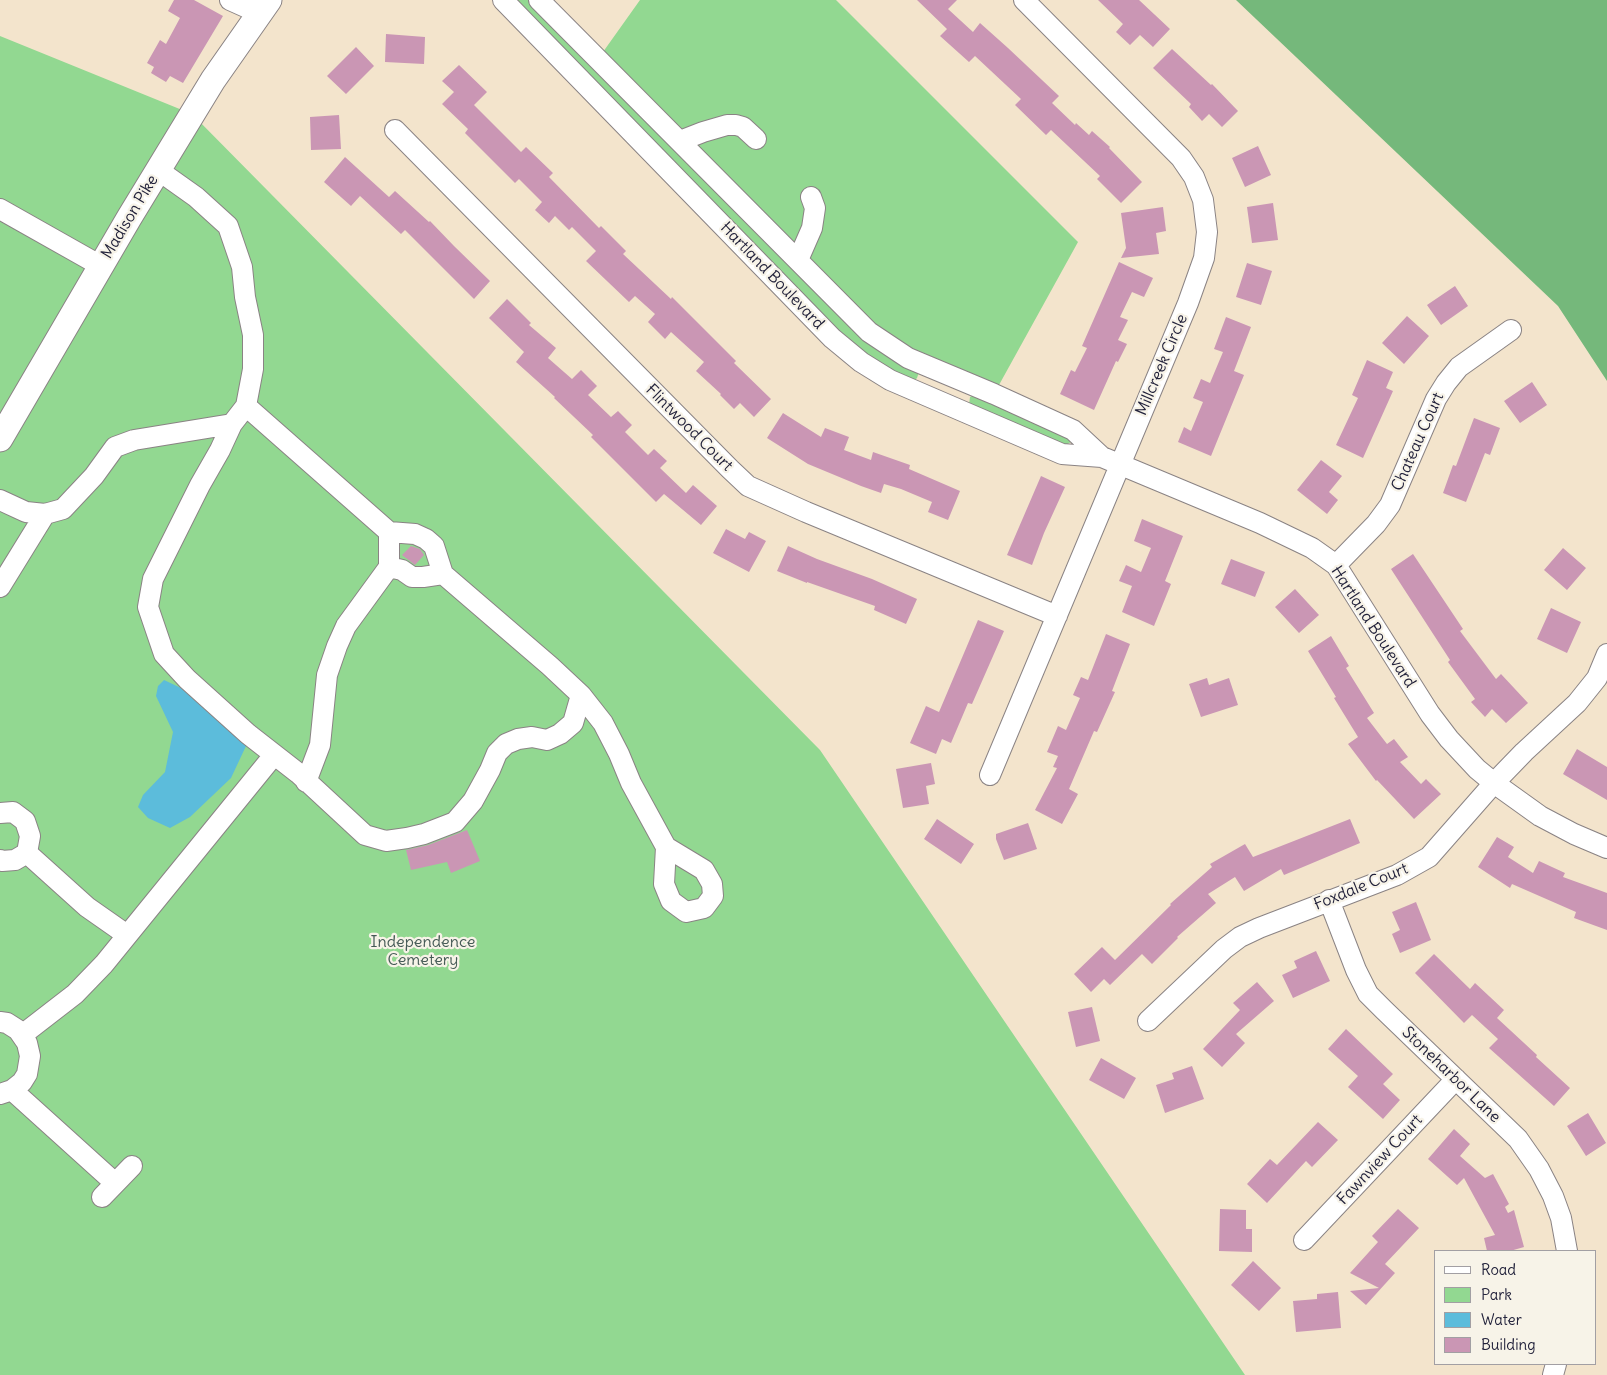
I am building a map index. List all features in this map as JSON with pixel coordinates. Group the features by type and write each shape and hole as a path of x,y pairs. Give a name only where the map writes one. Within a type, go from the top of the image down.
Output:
{"main road":[{"name":"Madison Pike","path":"0,439 158,170 213,80 264,6"}],"street":[{"path":"230,0 264,6"},
{"name":"Hartland Boulevard","path":"503,0 832,338 861,362 890,380 1062,454 1111,461 1260,523 1312,548 1336,565 1430,714 1449,739 1477,769 1540,816 1574,834 1607,848"},
{"name":"Hartland Boulevard","path":"540,0 869,332 908,358 1073,430 1111,461"},
{"name":"Millcreek Circle","path":"990,775 1057,616 1111,461 1188,303 1204,258 1207,232 1203,200 1194,177 1181,158 1024,0"},
{"path":"680,141 727,125 743,127 756,139"},
{"name":"Flintwood Court","path":"396,130 748,486 1057,616"},
{"path":"158,170 196,197 228,226 242,267 245,297 253,335 253,369 246,406 232,424 153,579 148,607 164,654 188,679 248,734 306,782 364,835 386,841 424,834 455,822 473,801 497,753 506,744 518,738 532,737 547,740 560,734 573,723 581,695"},
{"path":"798,260 812,228 815,208 811,197"},
{"path":"0,209 101,266"},
{"name":"Chateau Court","path":"1336,565 1376,524 1390,506 1436,399 1446,383 1459,367 1511,330"},
{"path":"246,406 389,532 415,534 426,539 434,546 443,574 581,695 602,723 619,754 631,783 666,846"},
{"path":"0,500 26,512 45,514 63,509 94,476 115,447 134,440 232,424"},
{"path":"0,587 45,514"},
{"path":"306,782 320,745 328,675 336,646 346,626 389,568 389,532"},
{"path":"389,568 402,570 412,576 423,578 443,574"},
{"name":"Foxdale Court","path":"1148,1021 1224,949 1240,937 1329,900 1397,875 1429,857 1494,783 1577,702 1597,678 1607,654"},
{"path":"22,1036 75,994 104,964 274,755"},
{"path":"0,813 13,812 25,821 30,836 27,854"},
{"path":"27,854 87,907 127,936"},
{"path":"0,860 15,860 27,854"},
{"name":"Stoneharbor Lane","path":"1329,900 1356,970 1368,994 1518,1139 1539,1169 1553,1196 1561,1218 1568,1250"},
{"path":"0,1022 6,1023 18,1030 27,1043 30,1056 27,1074 22,1082 6,1092 109,1190 132,1166"},
{"name":"Fawnview Court","path":"1304,1240 1456,1079"}],"green space":[{"path":"515,0 531,0 919,372 917,378 910,380 888,367 864,352 836,329"},
{"path":"640,0 836,0 1078,242 994,394 908,358 598,59"},
{"path":"1236,0 1607,0 1607,381 1558,306"},
{"name":"Independence Cemetery","path":"0,36 192,114 820,750 1245,1375 0,1375 0,439 11,421 0,413"},
{"path":"974,395 1072,440 1066,445 969,405 970,397"}],"water":[{"path":"164,680 181,688 246,746 231,778 190,817 170,828 148,818 138,807 143,795 165,772 173,732 156,696 158,686"}],"building":[{"path":"174,0 194,0 223,16 183,83 170,76 166,82 151,73 154,67 147,63 160,40 166,44 180,18 168,11"},
{"path":"917,0 957,0 948,9 973,32 980,23 1059,96 1052,103 1075,125 1076,123 1089,135 1092,131 1110,147 1142,182 1121,203 1097,179 1100,176 1051,130 1046,135 1015,105 1021,99 975,56 969,62 940,36 947,29"},
{"path":"1098,0 1139,0 1170,29 1153,47 1140,35 1130,45 1116,32 1123,24"},
{"path":"386,34 425,37 424,64 385,62"},
{"path":"356,47 374,66 346,94 327,76"},
{"path":"1172,49 1212,84 1238,111 1222,127 1209,114 1202,121 1189,107 1191,104 1153,68"},
{"path":"459,65 487,92 474,105 521,152 526,147 553,173 549,177 599,228 601,226 626,251 623,254 671,299 672,297 771,399 754,417 740,403 734,409 696,371 704,362 671,332 665,339 648,322 655,314 635,296 629,302 586,261 596,251 572,227 569,230 555,216 549,223 535,210 542,202 519,179 515,183 465,133 468,129 442,104 454,92 442,81"},
{"path":"339,115 341,149 311,150 310,117"},
{"path":"1258,146 1271,175 1245,187 1232,158"},
{"path":"345,157 389,197 395,191 430,221 490,281 474,299 405,230 401,234 360,196 351,206 324,182"},
{"path":"1273,203 1278,240 1252,243 1247,207"},
{"path":"1163,207 1166,231 1156,233 1159,254 1121,258 1126,248 1121,213"},
{"path":"1119,262 1153,278 1144,297 1132,292 1120,317 1128,320 1118,340 1127,344 1118,362 1116,361 1094,410 1060,394 1071,370 1075,372 1087,348 1082,346"},
{"path":"1247,263 1272,271 1261,305 1236,297"},
{"path":"1455,286 1468,306 1441,325 1427,305"},
{"path":"507,299 531,323 529,325 556,348 548,358 572,379 581,370 597,386 588,395 611,417 618,411 632,425 625,432 648,455 654,449 667,461 660,468 686,493 693,485 717,506 701,525 664,494 656,502 591,437 593,435 555,397 516,362 524,352 489,318"},
{"path":"1407,316 1429,336 1404,364 1382,343"},
{"path":"1226,317 1251,327 1234,371 1244,375 1211,456 1178,442 1184,427 1191,431 1203,402 1193,398 1201,379 1210,383 1223,352 1214,349"},
{"path":"1367,360 1393,372 1386,388 1393,391 1363,458 1336,445 1358,398 1352,395"},
{"path":"1532,382 1547,405 1520,423 1504,401"},
{"path":"783,413 821,437 825,428 849,437 844,450 871,460 873,452 910,465 909,469 960,491 948,520 928,512 932,502 884,484 881,493 861,486 808,464 767,438"},
{"path":"1474,418 1500,428 1490,455 1485,453 1466,502 1443,493 1453,465 1456,466"},
{"path":"1321,460 1342,476 1329,492 1338,500 1327,514 1297,490"},
{"path":"1041,476 1065,487 1032,565 1007,555"},
{"path":"1142,519 1183,536 1165,581 1171,584 1154,626 1122,612 1132,586 1119,581 1126,565 1141,572 1151,548 1134,541"},
{"path":"726,529 745,539 749,532 766,541 749,572 713,553"},
{"path":"411,546 420,549 424,555 415,565 402,555"},
{"path":"788,546 917,599 906,624 874,610 875,606 777,571"},
{"path":"1563,548 1586,568 1567,590 1544,570"},
{"path":"1413,554 1463,629 1460,631 1496,679 1501,674 1528,703 1506,723 1492,709 1485,717 1471,702 1475,699 1448,662 1450,660 1391,569"},
{"path":"1231,559 1265,572 1255,597 1221,584"},
{"path":"1295,589 1319,615 1299,633 1275,607"},
{"path":"1551,608 1581,622 1567,653 1537,639"},
{"path":"978,620 1004,631 972,704 968,703 951,743 942,739 936,754 910,743 926,706 939,712"},
{"path":"1106,634 1130,644 1112,691 1115,692 1097,732 1094,731 1069,789 1078,794 1062,824 1035,810 1057,768 1053,767 1058,756 1047,752 1058,726 1066,730 1080,698 1073,695 1081,677 1088,680"},
{"path":"1331,636 1349,666 1346,668 1374,713 1367,718 1387,744 1394,739 1408,757 1400,762 1421,784 1426,779 1441,794 1414,819 1376,781 1348,744 1358,737 1308,651"},
{"path":"1207,678 1209,685 1229,678 1238,705 1201,717 1189,684"},
{"path":"1577,749 1607,767 1607,800 1563,774"},
{"path":"931,763 935,784 926,786 929,804 903,808 896,769"},
{"path":"937,819 974,844 961,864 924,839"},
{"path":"1350,819 1360,843 1284,875 1281,869 1244,891 1235,877 1208,894 1216,903 1177,937 1152,964 1142,954 1110,985 1104,979 1091,992 1074,974 1102,947 1115,960 1170,904 1212,867 1210,864 1245,844 1253,857"},
{"path":"1028,823 1037,849 1004,860 996,834"},
{"path":"467,830 480,861 451,873 447,862 411,870 406,850 428,845"},
{"path":"1497,837 1514,847 1508,857 1533,873 1539,861 1565,873 1563,877 1607,893 1607,930 1574,918 1576,912 1512,884 1510,888 1478,867"},
{"path":"1416,902 1431,940 1400,953 1392,934 1400,930 1392,912"},
{"path":"1316,951 1330,981 1293,998 1282,975 1297,968 1294,961"},
{"path":"1434,954 1470,989 1475,983 1504,1010 1497,1018 1570,1088 1554,1106 1489,1048 1498,1039 1472,1015 1464,1023 1415,973"},
{"path":"1257,982 1274,1001 1236,1034 1245,1043 1222,1067 1203,1049 1240,1010 1233,1003"},
{"path":"1092,1007 1100,1041 1076,1047 1068,1012"},
{"path":"1346,1029 1393,1074 1383,1084 1400,1100 1383,1119 1348,1087 1358,1076 1328,1049"},
{"path":"1101,1058 1136,1078 1124,1099 1089,1080"},
{"path":"1192,1066 1204,1099 1165,1113 1156,1085 1174,1079 1172,1073"},
{"path":"1588,1113 1606,1143 1586,1156 1567,1126"},
{"path":"1318,1122 1338,1140 1312,1167 1306,1161 1267,1203 1247,1184 1270,1159 1277,1165"},
{"path":"1454,1129 1470,1144 1460,1156 1485,1178 1493,1174 1509,1204 1505,1207 1508,1213 1514,1210 1524,1247 1514,1250 1487,1250 1484,1238 1495,1235 1464,1178 1457,1185 1428,1159"},
{"path":"1220,1209 1246,1210 1246,1229 1252,1229 1252,1252 1219,1251"},
{"path":"1398,1209 1419,1228 1385,1264 1395,1273 1366,1305 1350,1291 1379,1288 1350,1273 1378,1242 1372,1236"},
{"path":"1253,1261 1281,1288 1259,1311 1231,1285"},
{"path":"1338,1292 1341,1328 1296,1332 1293,1301 1317,1299 1317,1294"}]}
